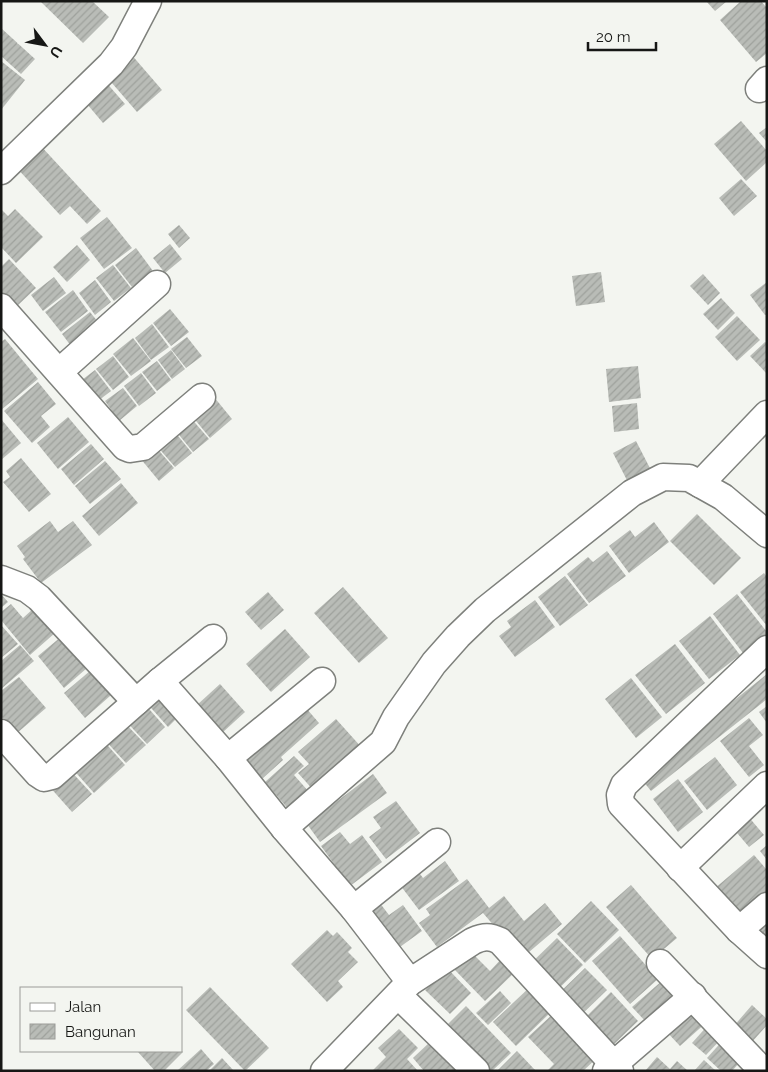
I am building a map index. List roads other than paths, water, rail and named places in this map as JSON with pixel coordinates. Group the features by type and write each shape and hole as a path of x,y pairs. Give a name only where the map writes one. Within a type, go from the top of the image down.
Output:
{"street":[{"path":"1,171 111,64 124,47 142,5"},
{"path":"59,372 157,284"},
{"path":"1,307 125,447 130,449 143,448 202,397"},
{"path":"700,484 767,414"},
{"path":"284,828 383,742 396,717 434,663 485,610 632,493 663,477 689,478 723,497 767,534"},
{"path":"1,579 27,589 39,598 136,702"},
{"path":"1,733 38,774 47,778 52,776 136,702 213,638"},
{"path":"767,649 624,785 620,795 621,804 739,930 767,955"},
{"path":"228,758 322,681"},
{"path":"160,682 228,758 284,828 354,909 404,989 476,1071"},
{"path":"680,868 767,785"},
{"path":"354,909 437,842"},
{"path":"739,930 767,906"},
{"path":"324,1071 404,989 473,940 483,936 500,941 613,1069 693,996"},
{"path":"660,963 763,1071"}]}
